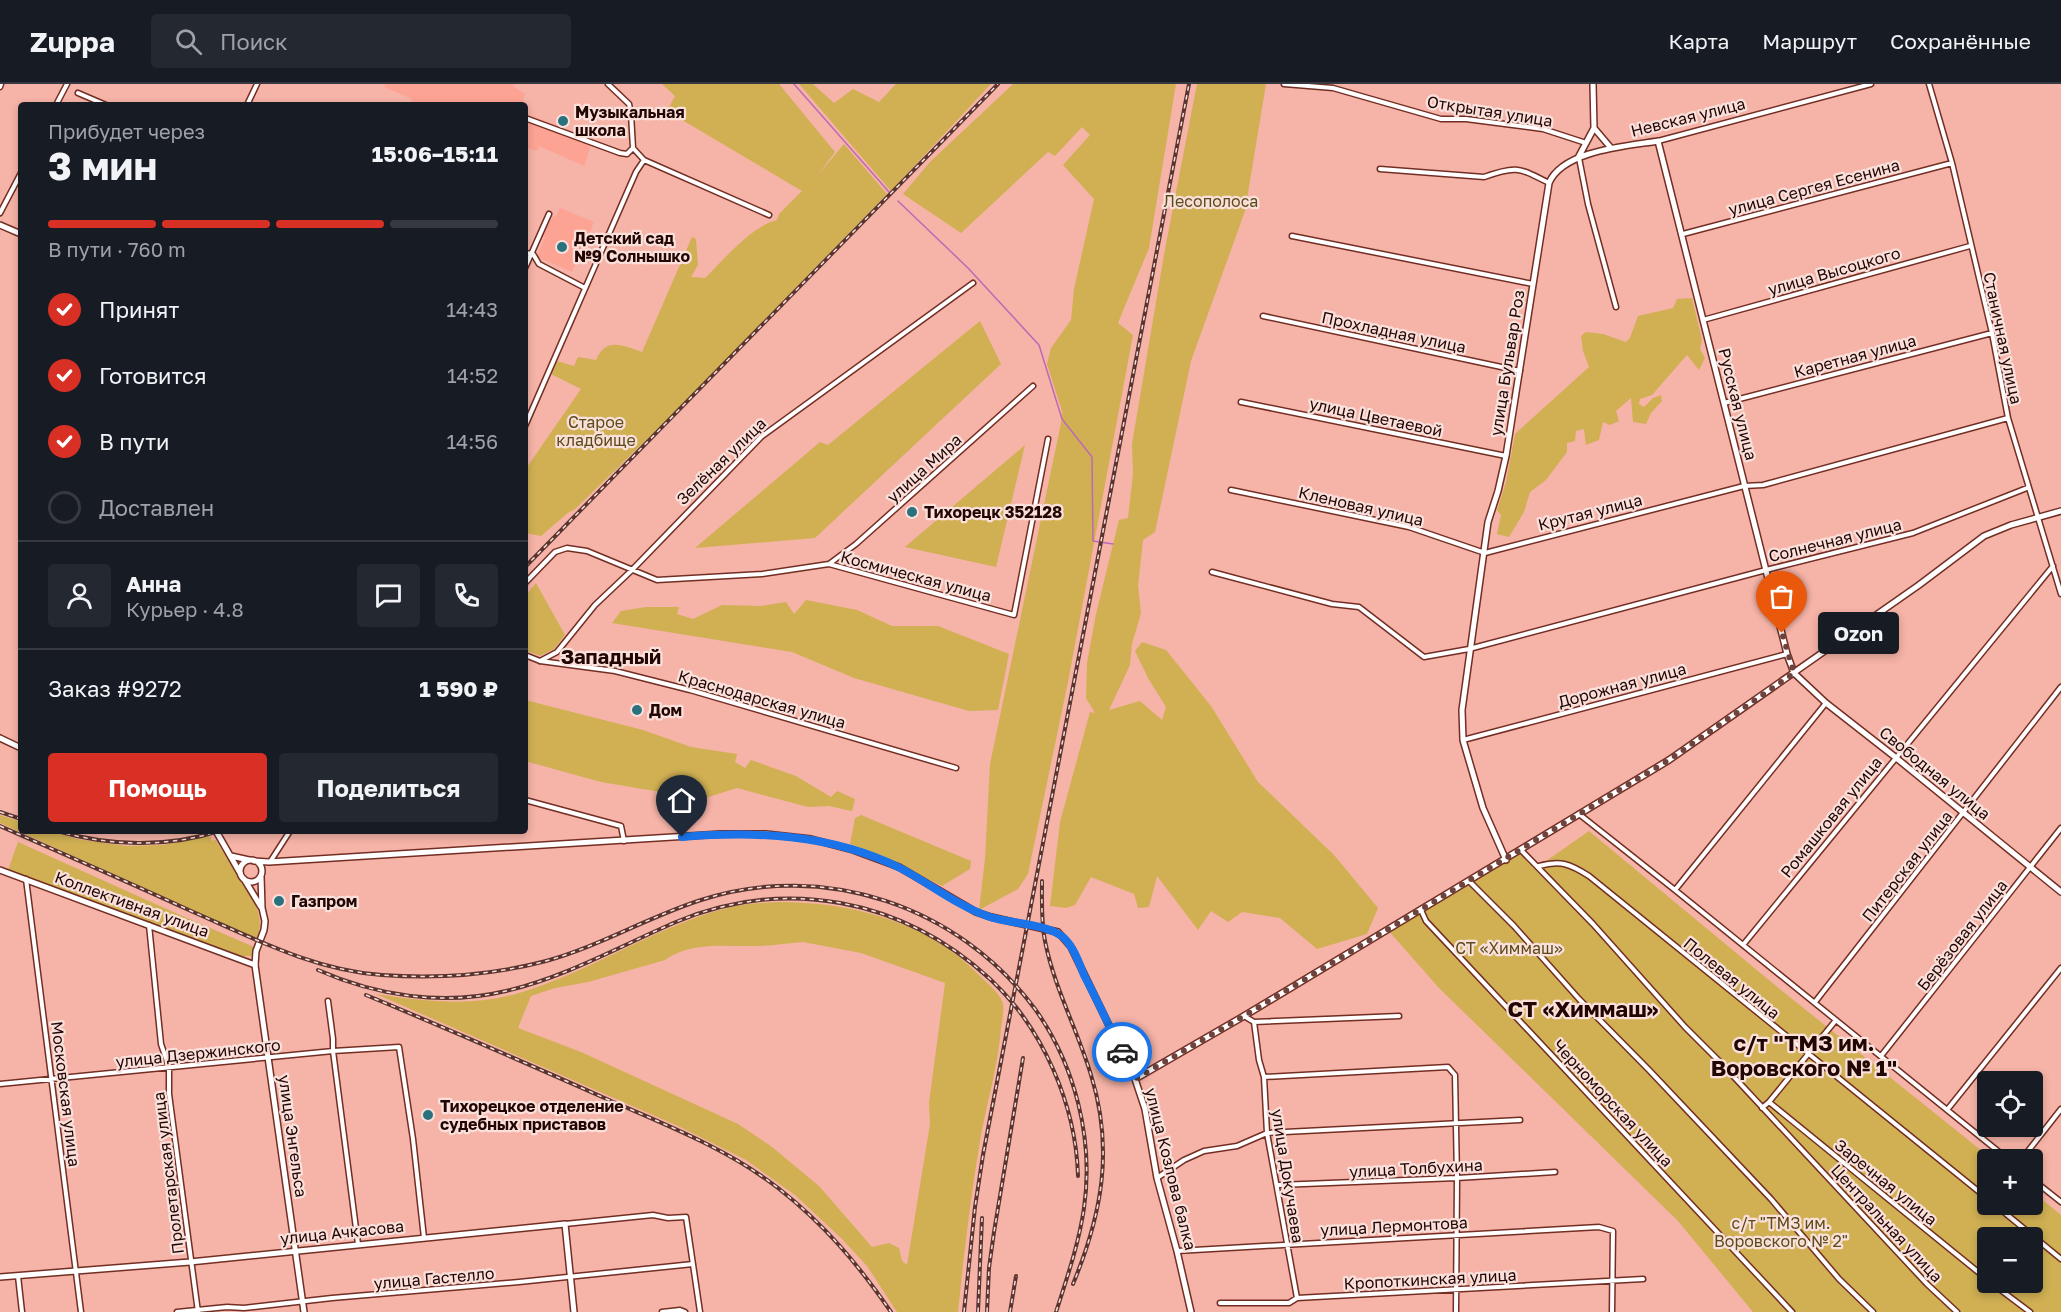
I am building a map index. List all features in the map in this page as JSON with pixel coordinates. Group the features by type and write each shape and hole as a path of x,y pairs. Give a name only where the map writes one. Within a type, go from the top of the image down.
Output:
{"street":[{"path":"58,102 67,84"},
{"path":"248,102 257,84"},
{"path":"608,84 629,104 633,148 644,160 769,215"},
{"name":"Открытая улица","path":"1284,84 1333,88 1441,119 1466,119 1543,129 1586,143"},
{"path":"1593,84 1594,128 1578,158 1616,307"},
{"name":"Невская улица","path":"1550,180 1572,159 1611,148 1658,141 1871,84"},
{"name":"Станичная улица","path":"1929,84 1952,163 1992,333 2008,418 2027,488 2039,517 2061,594"},
{"path":"78,93 99,102"},
{"path":"528,119 620,153 627,154 633,148"},
{"path":"1594,128 1611,148"},
{"name":"Русская улица","path":"1658,141 1744,486 1787,654 1794,673"},
{"path":"528,419 636,172 644,160"},
{"name":"улица Сергея Есенина","path":"1683,234 1952,163"},
{"path":"1380,169 1484,177 1499,171 1520,168 1550,180"},
{"path":"0,213 18,179"},
{"name":"улица Бульвар Роз","path":"1485,553 1488,522 1506,456 1550,180"},
{"path":"528,263 549,214"},
{"path":"0,225 18,233"},
{"path":"1292,236 1534,285"},
{"name":"улица Высоцкого","path":"1703,320 1970,246"},
{"path":"528,253 533,254"},
{"path":"533,254 539,264 585,288"},
{"name":"Зелёная улица","path":"540,661 557,652 595,605 761,437 973,283"},
{"name":"Прохладная улица","path":"1263,316 1520,371"},
{"name":"Каретная улица","path":"1724,403 1992,333"},
{"name":"улица Мира","path":"829,564 856,544 1033,386"},
{"name":"улица Цветаевой","path":"1241,402 1506,456"},
{"name":"Крутая улица","path":"1485,553 1744,486 1763,485 2008,418"},
{"name":"Космическая улица","path":"528,580 555,552 567,548 587,551 657,580 762,574 829,564 1014,615 1048,439"},
{"name":"Солнечная улица","path":"1212,572 1332,604 1359,608 1424,657 1470,650 1766,570 1914,533 2027,488"},
{"name":"Кленовая улица","path":"1231,490 1409,527 1485,553"},
{"path":"1135,1079 1506,860 1669,760 1919,585 1984,536 2011,525 2061,512"},
{"path":"1485,553 1462,710 1463,740 1483,808 1506,860"},
{"name":"Ромашковая улица","path":"1743,945 1895,756 2053,566"},
{"name":"Дорожная улица","path":"1463,740 1787,654"},
{"name":"Краснодарская улица","path":"528,656 540,661 615,671 690,690 956,768"},
{"name":"Свободная улица","path":"1794,673 1826,702 2061,892"},
{"name":"Питерская улица","path":"1815,1002 2061,687"},
{"path":"1676,890 1826,702"},
{"path":"0,738 18,746"},
{"path":"231,856 269,862 624,841 621,826 528,801"},
{"path":"1579,814 1995,1149"},
{"name":"Берёзовая улица","path":"1881,1056 2061,828"},
{"path":"218,834 262,908"},
{"path":"255,965 256,951 265,921 262,908 262,873 260,865 253,861 243,864 241,870 242,876 252,882 258,880 262,873 269,862 288,834"},
{"name":"улица Козлова балка","path":"624,841 721,834 766,834 811,839 853,850 899,867 976,912 991,918 1058,932 1066,940 1135,1079 1148,1120 1157,1178 1191,1312"},
{"name":"Центральная улица","path":"1521,850 1593,924 1684,1027 1721,1063 1927,1284 1957,1312"},
{"name":"Полевая улица","path":"1539,866 1554,862 1572,865 1589,876 1977,1190"},
{"name":"Коллективная улица","path":"0,870 255,965"},
{"name":"Московская улица","path":"26,879 81,1312"},
{"path":"1469,880 1771,1199 1839,1279 1873,1312"},
{"name":"Черноморская улица","path":"1420,909 1426,921 1792,1312"},
{"name":"Пролетарская улица","path":"149,924 161,1044 169,1068 169,1094 197,1311"},
{"name":"улица Энгельса","path":"255,965 304,1312"},
{"path":"1947,1110 2061,968"},
{"path":"328,1001 358,1244"},
{"path":"1244,1016 1254,1022 1399,1016"},
{"path":"1762,1108 1770,1102 1836,1020"},
{"name":"улица Докучаева","path":"1254,1022 1259,1060 1264,1077 1267,1133 1297,1298"},
{"name":"улица Дзержинского","path":"0,1084 333,1051 399,1047 413,1139 424,1238"},
{"path":"1264,1077 1448,1067 1455,1076 1456,1312"},
{"name":"Заречная улица","path":"1770,1102 1977,1271"},
{"path":"2030,1149 2061,1109"},
{"path":"1157,1178 1184,1160 1204,1151 1237,1146 1267,1133 1520,1120"},
{"name":"улица Толбухина","path":"1278,1185 1555,1172"},
{"path":"2043,1188 2061,1202"},
{"name":"улица Ачкасова","path":"0,1277 190,1262 653,1215 668,1218 686,1217 693,1264"},
{"path":"2007,1215 2061,1259"},
{"path":"565,1224 574,1312"},
{"name":"улица Лермонтова","path":"1177,1251 1599,1227 1613,1231 1612,1280"},
{"path":"693,1264 700,1312"},
{"name":"улица Гастелло","path":"177,1312 693,1264"},
{"path":"18,1276 22,1312"},
{"name":"Кропоткинская улица","path":"1220,1303 1289,1303 1297,1298 1643,1279"},
{"path":"1612,1280 1612,1312"},
{"name":"Заречная улица","path":"2005,1293 2030,1312"},
{"path":"662,1312 680,1310 685,1312"}],"shaded area":[{"path":"386,84 514,84 513,86 525,94 523,102 411,102 412,99 384,87"},
{"path":"528,114 622,151 621,155 591,145 584,166 539,146 537,151 528,148"},
{"name":"Детский сад №9 Солнышко","path":"560,208 594,222 572,272 537,257 545,237 543,236 552,217 556,216"}],"green space":[{"name":"Старое кладбище","path":"662,84 779,84 835,152 817,176 844,144 887,194 668,419 574,510 541,536 528,534 528,466 581,389 551,374 557,361 574,366 578,357 596,360 600,353 610,345 642,352 692,237 696,239 698,265 691,277 705,278 748,236 777,220 779,214 802,191 667,111 675,96"},
{"path":"799,84 813,84 834,103 853,89 879,102 896,84 991,84 891,191"},
{"path":"1013,84 1176,84 1149,248 1118,323 1133,335 1068,682 1028,874 1018,889 979,910 985,859 990,764 1061,423 1062,411 1047,364 1051,348 1071,320 1074,289 1094,199 1063,165 1090,135 1082,127 1055,156 1048,152 961,233 903,194 930,162"},
{"name":"Лесополоса","path":"1197,84 1266,84 1245,211 1191,361 1155,532 1143,540 1138,586 1141,613 1132,644 1130,665 1109,710 1140,701 1162,720 1166,707 1135,651 1142,642 1166,650 1211,706 1258,782 1334,855 1378,908 1367,934 1317,949 1280,918 1242,912 1228,922 1211,911 1198,930 1157,876 1149,907 1138,908 1134,894 1091,877 1075,905 1066,908 1050,906 1060,822 1090,712 1095,713 1086,698 1087,663 1096,614 1119,520 1128,518 1133,474 1132,444 1165,249"},
{"path":"1692,298 1702,340 1700,349 1705,358 1699,370 1687,355 1652,395 1640,399 1639,404 1644,407 1653,398 1661,395 1662,401 1651,413 1646,424 1633,422 1631,398 1616,411 1619,421 1610,425 1603,422 1599,440 1586,445 1584,429 1576,431 1575,441 1567,443 1567,452 1546,480 1530,492 1524,512 1509,537 1497,534 1501,515 1497,510 1506,482 1515,434 1589,367 1583,351 1581,336 1586,332 1603,334 1626,342 1630,338 1638,316 1673,308 1677,299"},
{"path":"980,321 1001,364 815,538 695,548 820,442 828,445"},
{"path":"1025,445 996,567 905,547"},
{"path":"536,583 565,635 554,649 540,656 528,651 528,592"},
{"path":"806,600 857,610 892,626 938,626 1009,654 998,710 969,711 854,678 792,652 612,623 621,611 646,607 679,607 677,614 693,619 722,605 761,606 786,602 794,614"},
{"path":"528,701 643,730 691,747 737,754 735,762 745,768 751,760 796,776 831,797 837,791 855,799 852,811 829,806 808,807 737,788 702,799 601,782 528,762"},
{"path":"0,815 18,821 18,831 0,823"},
{"path":"861,815 971,861 970,869 942,886 850,844 855,818"},
{"name":"с/т \"ТМЗ им. Воровского № 2\"","path":"1589,831 1781,990 1980,1149 1977,1149 1977,1215 2043,1215 2043,1200 2061,1215 2061,1312 1753,1312 1678,1221 1439,988 1387,929 1521,850 1539,866"},
{"path":"24,834 60,834 77,839 127,846 162,845 210,836 212,841 216,840 254,901 260,927 257,939"},
{"path":"18,842 254,947 252,956 242,956 8,870"},
{"path":"777,902 833,906 860,911 887,918 913,929 960,958 994,990 1002,1001 1000,1042 977,1157 958,1312 897,1312 867,1266 842,1239 795,1195 746,1160 678,1126 376,994 446,1002 499,998 569,975 696,918 736,906","holes":["803,942 861,953 945,983 929,1103 930,1124 907,1265 902,1261 899,1248 889,1243 872,1247 819,1186 772,1147 738,1124 581,1052 518,1028 531,996 665,960 697,947 762,946"]}],"waterway":[{"path":"794,84 889,192"},
{"path":"898,201 968,268 1039,345 1062,419 1092,457 1093,541 1113,544"}],"railway":[{"path":"528,564 998,84"},
{"path":"964,1312 983,1155 1189,84"},
{"path":"0,812 18,818"},
{"path":"0,826 18,834"},
{"path":"18,834 284,951 332,967 382,975 465,975 526,966 586,948 701,900 748,889 794,886 841,890 886,901 928,919 968,943 1004,973 1035,1009 1049,1031 1071,1078 1083,1129 1086,1182 1079,1234 1056,1312"},
{"path":"69,834 97,840 138,843 179,840 207,834"},
{"path":"1042,881 1043,926 1049,958 1091,1075 1102,1129 1102,1181 1098,1207 1073,1284"},
{"path":"318,970 363,986 410,996 458,998 482,995 506,991 550,978 676,922 718,908 759,900 801,899 842,903 881,914 920,930 956,952 990,979 1009,999 1026,1020 1053,1069 1071,1122 1078,1176"},
{"path":"366,995 674,1129 739,1161 778,1188 825,1230 866,1277 891,1312"},
{"path":"987,1312 989,1268 994,1232 1023,1058"},
{"path":"978,1312 982,1218"},
{"path":"1010,1312 1016,1276"}],"way so far":[{"path":"1122,1052 1135,1079 1244,1016 1669,760 1794,673 1782,633"}],"place":[{"name":"Музыкальная школа","path":"563,121"},
{"name":"Детский сад №9 Солнышко","path":"562,247"},
{"name":"Тихорецк 352128","path":"912,512"},
{"name":"Ozon","path":"1782,633"},
{"name":"Дом","path":"637,710"},
{"name":"Газпром","path":"279,901"},
{"name":"Тихорецкое отделение судебных приставов","path":"428,1115"}],"district":[{"name":"Западный","path":"611,657"},
{"name":"СТ «Химмаш»","path":"1583,1009"},
{"name":"с/т \"ТМЗ им. Воровского № 1\"","path":"1804,1056"}],"route":[{"path":"682,837 766,834 811,839 853,850 899,867 976,912 991,918 1058,932 1071,947 1122,1052"}]}
